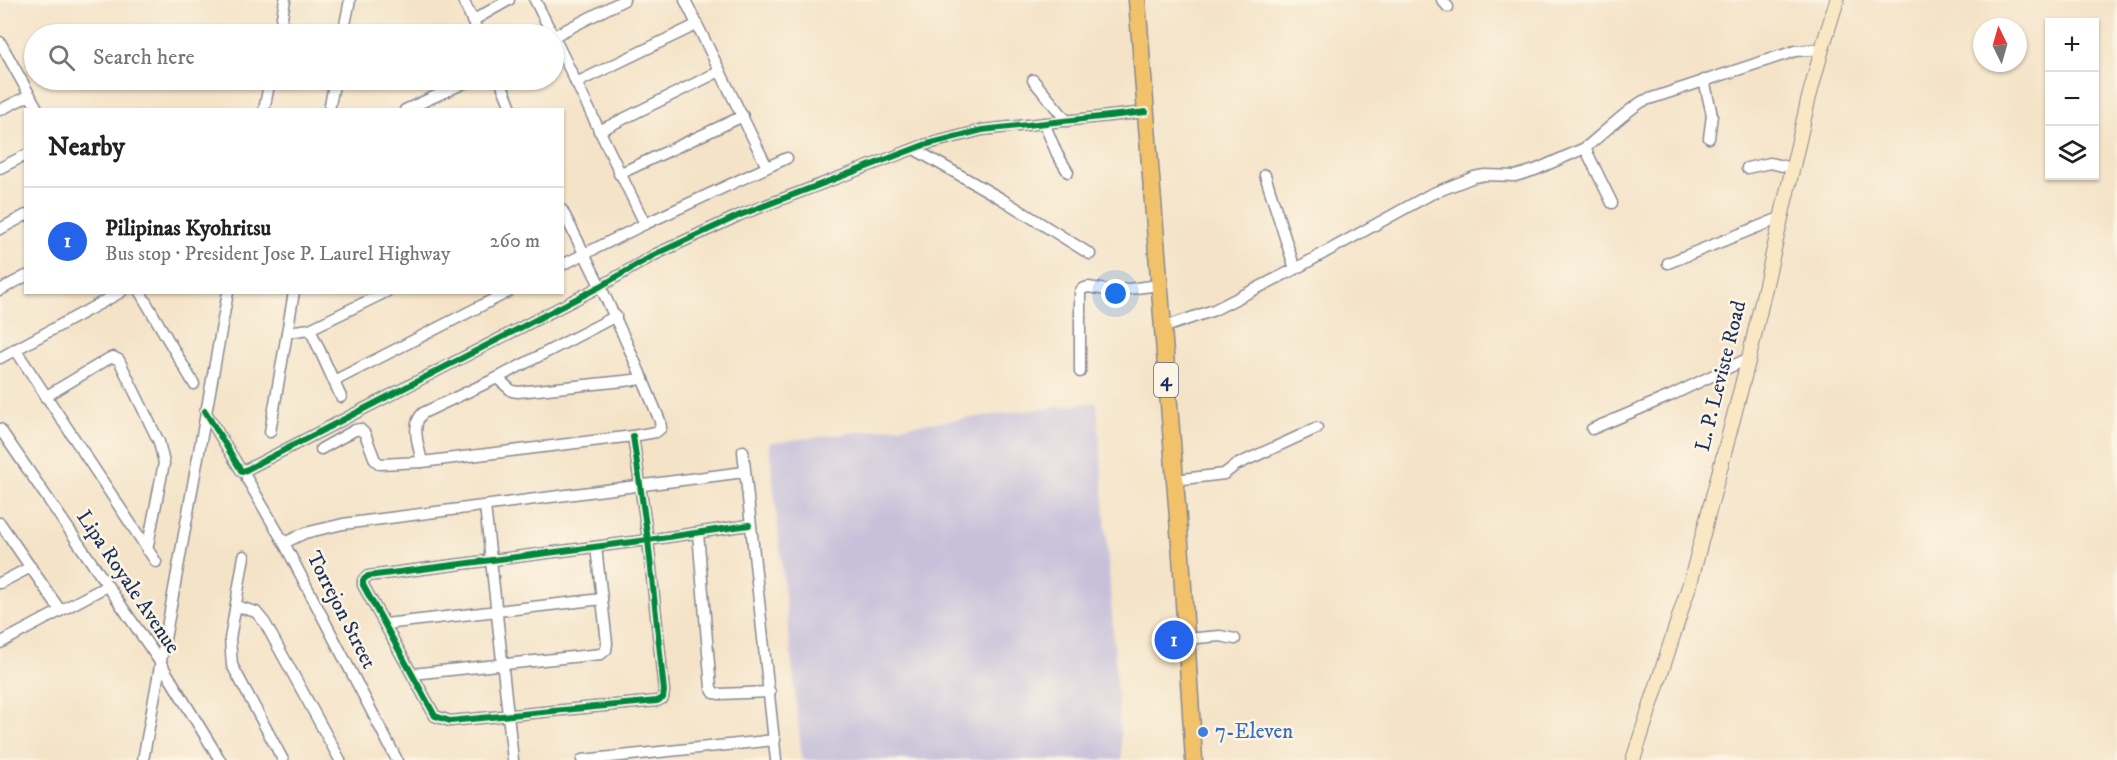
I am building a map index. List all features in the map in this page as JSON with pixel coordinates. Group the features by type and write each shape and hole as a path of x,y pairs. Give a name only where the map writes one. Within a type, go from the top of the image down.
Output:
{"highway":[{"name":"4","path":"1137,0 1175,480 1194,760"}],"main road":[{"name":"L. P. Leviste Road","path":"1633,760 1691,580 1749,358 1821,49 1837,0"}],"street":[{"path":"281,24 285,0"},
{"path":"345,24 350,0"},
{"path":"472,21 509,0"},
{"path":"535,0 547,24"},
{"path":"564,30 624,0"},
{"path":"685,0 766,167"},
{"path":"465,2 474,24"},
{"path":"576,83 696,25"},
{"path":"0,42 24,84"},
{"path":"1162,328 1214,310 1295,269 1431,194 1474,177 1515,176 1535,170 1585,148 1643,101 1795,51 1821,49"},
{"path":"564,58 645,224"},
{"path":"599,131 720,71"},
{"path":"1704,80 1712,115 1709,138"},
{"path":"1033,81 1067,121"},
{"path":"27,90 37,108"},
{"path":"264,108 268,90"},
{"path":"329,108 333,90"},
{"path":"409,108 449,90"},
{"path":"504,90 511,108"},
{"path":"0,110 30,95"},
{"path":"245,476 601,286 654,255 719,225 914,149 982,130 1146,112"},
{"path":"619,174 743,116"},
{"path":"1044,123 1057,154 1068,172"},
{"path":"1585,148 1612,202"},
{"path":"914,149 1000,198 1090,254"},
{"path":"0,168 24,156"},
{"path":"564,264 787,158"},
{"path":"1747,168 1770,163 1792,168"},
{"path":"1265,175 1295,269"},
{"path":"321,449 354,430 360,429 365,434 375,460 380,464 422,462 633,436 656,432 661,428 616,316 564,214"},
{"path":"0,229 24,216"},
{"path":"1668,263 1780,218"},
{"path":"0,290 24,277"},
{"path":"1080,372 1080,292 1082,289 1088,287 1113,291 1159,285"},
{"path":"0,358 117,294"},
{"path":"141,294 194,384"},
{"path":"143,760 228,294"},
{"path":"270,432 294,294"},
{"path":"287,332 310,329 382,294"},
{"path":"334,381 504,294"},
{"path":"422,462 416,425 418,417 423,413 497,378 616,316"},
{"path":"310,329 341,397"},
{"path":"15,350 156,562"},
{"path":"45,397 108,359 113,357 120,360 159,442 164,462 147,550"},
{"path":"1592,429 1670,396 1749,358"},
{"path":"497,378 512,391 518,392 643,379"},
{"name":"Torrejon Street","path":"205,411 284,543 397,760"},
{"path":"1175,480 1227,473 1236,465 1317,428"},
{"name":"Lipa Royale Avenue","path":"0,429 160,663 220,760"},
{"path":"633,436 648,540 663,698 657,701 450,721 435,716 363,585 363,580 368,576 596,547 648,540 699,533 749,525"},
{"path":"743,451 749,525 770,692 776,760"},
{"path":"284,543 305,533 333,526 744,472"},
{"path":"485,506 493,560 513,760"},
{"path":"0,523 60,610"},
{"path":"699,533 711,688 714,693 720,694 770,692"},
{"path":"412,674 601,654 606,650 607,643 596,547"},
{"path":"244,556 230,639 232,665 283,760"},
{"path":"0,583 31,567"},
{"path":"0,643 107,586"},
{"path":"385,624 602,599"},
{"path":"236,606 255,612 265,623 340,760"},
{"path":"1186,639 1220,636 1235,639"},
{"path":"582,760 775,740"}],"shaded area":[{"path":"1097,402 1122,760 802,760 769,443"}],"cycle path":[{"path":"205,411 242,472 601,286 654,255 740,215 924,145 982,130 1146,112"},
{"path":"633,436 648,540 663,698 657,701 450,721 435,716 363,585 363,580 368,576 648,540 749,525"}],"place":[{"name":"Pilipinas Kyohritsu","path":"1174,640"},
{"name":"7-Eleven","path":"1203,732"}]}
